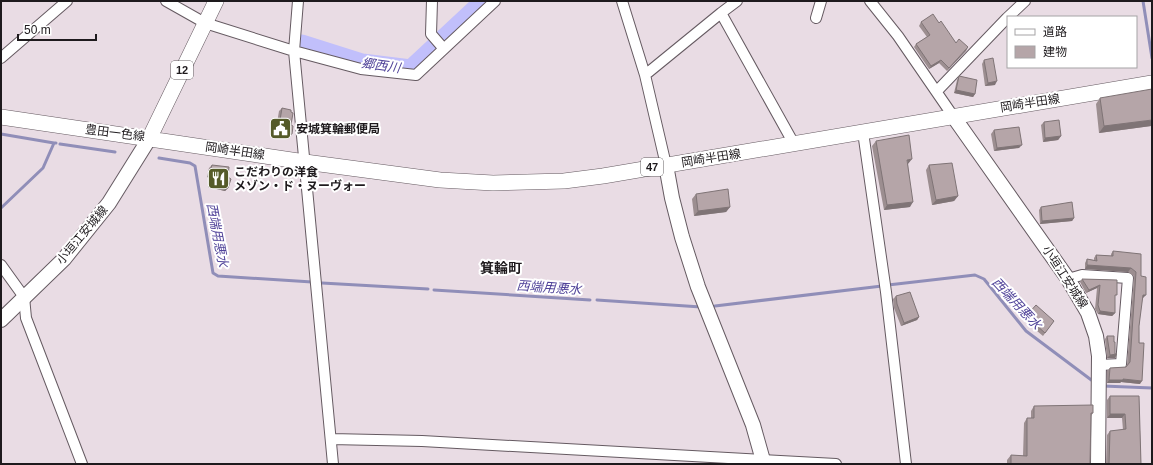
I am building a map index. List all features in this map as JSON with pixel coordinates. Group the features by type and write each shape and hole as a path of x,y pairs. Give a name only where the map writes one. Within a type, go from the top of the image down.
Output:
{"main road":[{"name":"豊田一色線","path":"1,117 149,139 216,1"},
{"name":"岡崎半田線","path":"149,139 440,180 493,183 564,181 603,176 1152,83"},
{"name":"小垣江安城線","path":"953,116 1068,279 1088,313 1096,336 1099,365 1098,464"},
{"name":"小垣江安城線","path":"1,320 64,258 109,203 149,139"},
{"path":"666,165 672,198 682,237 698,287 753,425 763,462"}],"street":[{"path":"1,58 67,1"},
{"path":"166,1 205,22 294,51 361,69 416,75 495,1"},
{"path":"298,1 294,51 333,464"},
{"path":"432,1 431,34 444,49"},
{"path":"622,1 645,75 666,165"},
{"path":"645,75 737,1"},
{"path":"816,18 821,1"},
{"path":"870,1 898,36 953,116"},
{"path":"1009,16 1025,1"},
{"path":"721,13 794,144"},
{"path":"937,92 1007,18"},
{"path":"863,132 886,292 906,464"},
{"path":"1,265 24,297 26,318 82,464"},
{"path":"1068,279 1082,275 1128,278 1121,364 1099,365"},
{"path":"331,439 422,441 763,462 836,464"}],"building":[{"path":"933,14 939,23 941,21 956,43 959,39 968,47 949,68 941,60 931,66 916,44 930,35 921,22"},
{"path":"993,58 997,81 988,83 984,60"},
{"path":"959,76 977,80 975,94 956,90"},
{"path":"1152,89 1152,120 1104,126 1100,98"},
{"path":"282,108 291,110 293,113 291,125 293,126 292,134 278,132"},
{"path":"1059,120 1061,136 1045,138 1044,122"},
{"path":"1019,127 1022,145 997,148 994,130"},
{"path":"909,135 912,159 907,160 913,202 887,205 876,141"},
{"path":"952,163 958,196 936,200 929,165"},
{"name":"こだわりの洋食 メゾン・ド・ヌーヴォー","path":"212,165 229,167 228,177 231,179 228,188 211,184 212,174 209,174"},
{"path":"728,189 730,207 698,211 696,194"},
{"path":"1072,202 1074,218 1042,221 1041,207"},
{"path":"1113,251 1141,254 1141,276 1146,277 1146,295 1143,295 1139,326 1139,343 1144,343 1142,381 1123,379 1109,380 1110,368 1126,367 1130,362 1136,272 1131,268 1087,265 1087,259 1097,261 1096,255 1113,256"},
{"path":"1082,279 1117,280 1115,313 1100,311 1098,305 1100,285 1089,290"},
{"path":"910,292 919,317 904,323 897,304 896,296"},
{"path":"1036,305 1054,321 1045,333 1026,316"},
{"path":"1107,336 1114,336 1115,354 1117,354 1110,355"},
{"path":"1110,396 1139,396 1141,464 1109,464 1110,431 1126,429 1125,414 1110,414"},
{"path":"1093,405 1093,413 1091,413 1090,464 1011,464 1011,455 1027,456 1027,418 1034,418 1034,406"}],"waterway":[{"name":"郷西川","path":"302,44 362,63 411,69 484,1"},
{"path":"1143,1 1152,58"},
{"path":"1,134 54,143"},
{"name":"西端用悪水","path":"1,208 43,168 54,143 56,143"},
{"name":"西端用悪水","path":"60,144 115,152"},
{"name":"西端用悪水","path":"159,158 190,163 195,166 213,273 218,276 312,282"},
{"name":"西端用悪水","path":"888,285 975,275 984,279 1026,331 1094,382"},
{"name":"西端用悪水","path":"322,283 428,289"},
{"name":"西端用悪水","path":"715,306 882,286"},
{"name":"西端用悪水","path":"434,290 590,300"},
{"name":"西端用悪水","path":"597,300 701,307"},
{"name":"西端用悪水","path":"1103,386 1152,388"}],"place":[{"name":"安城箕輪郵便局","path":"281,129"},
{"name":"こだわりの洋食 メゾン・ド・ヌーヴォー","path":"218,179"}],"district":[{"name":"箕輪町","path":"501,268"}]}
